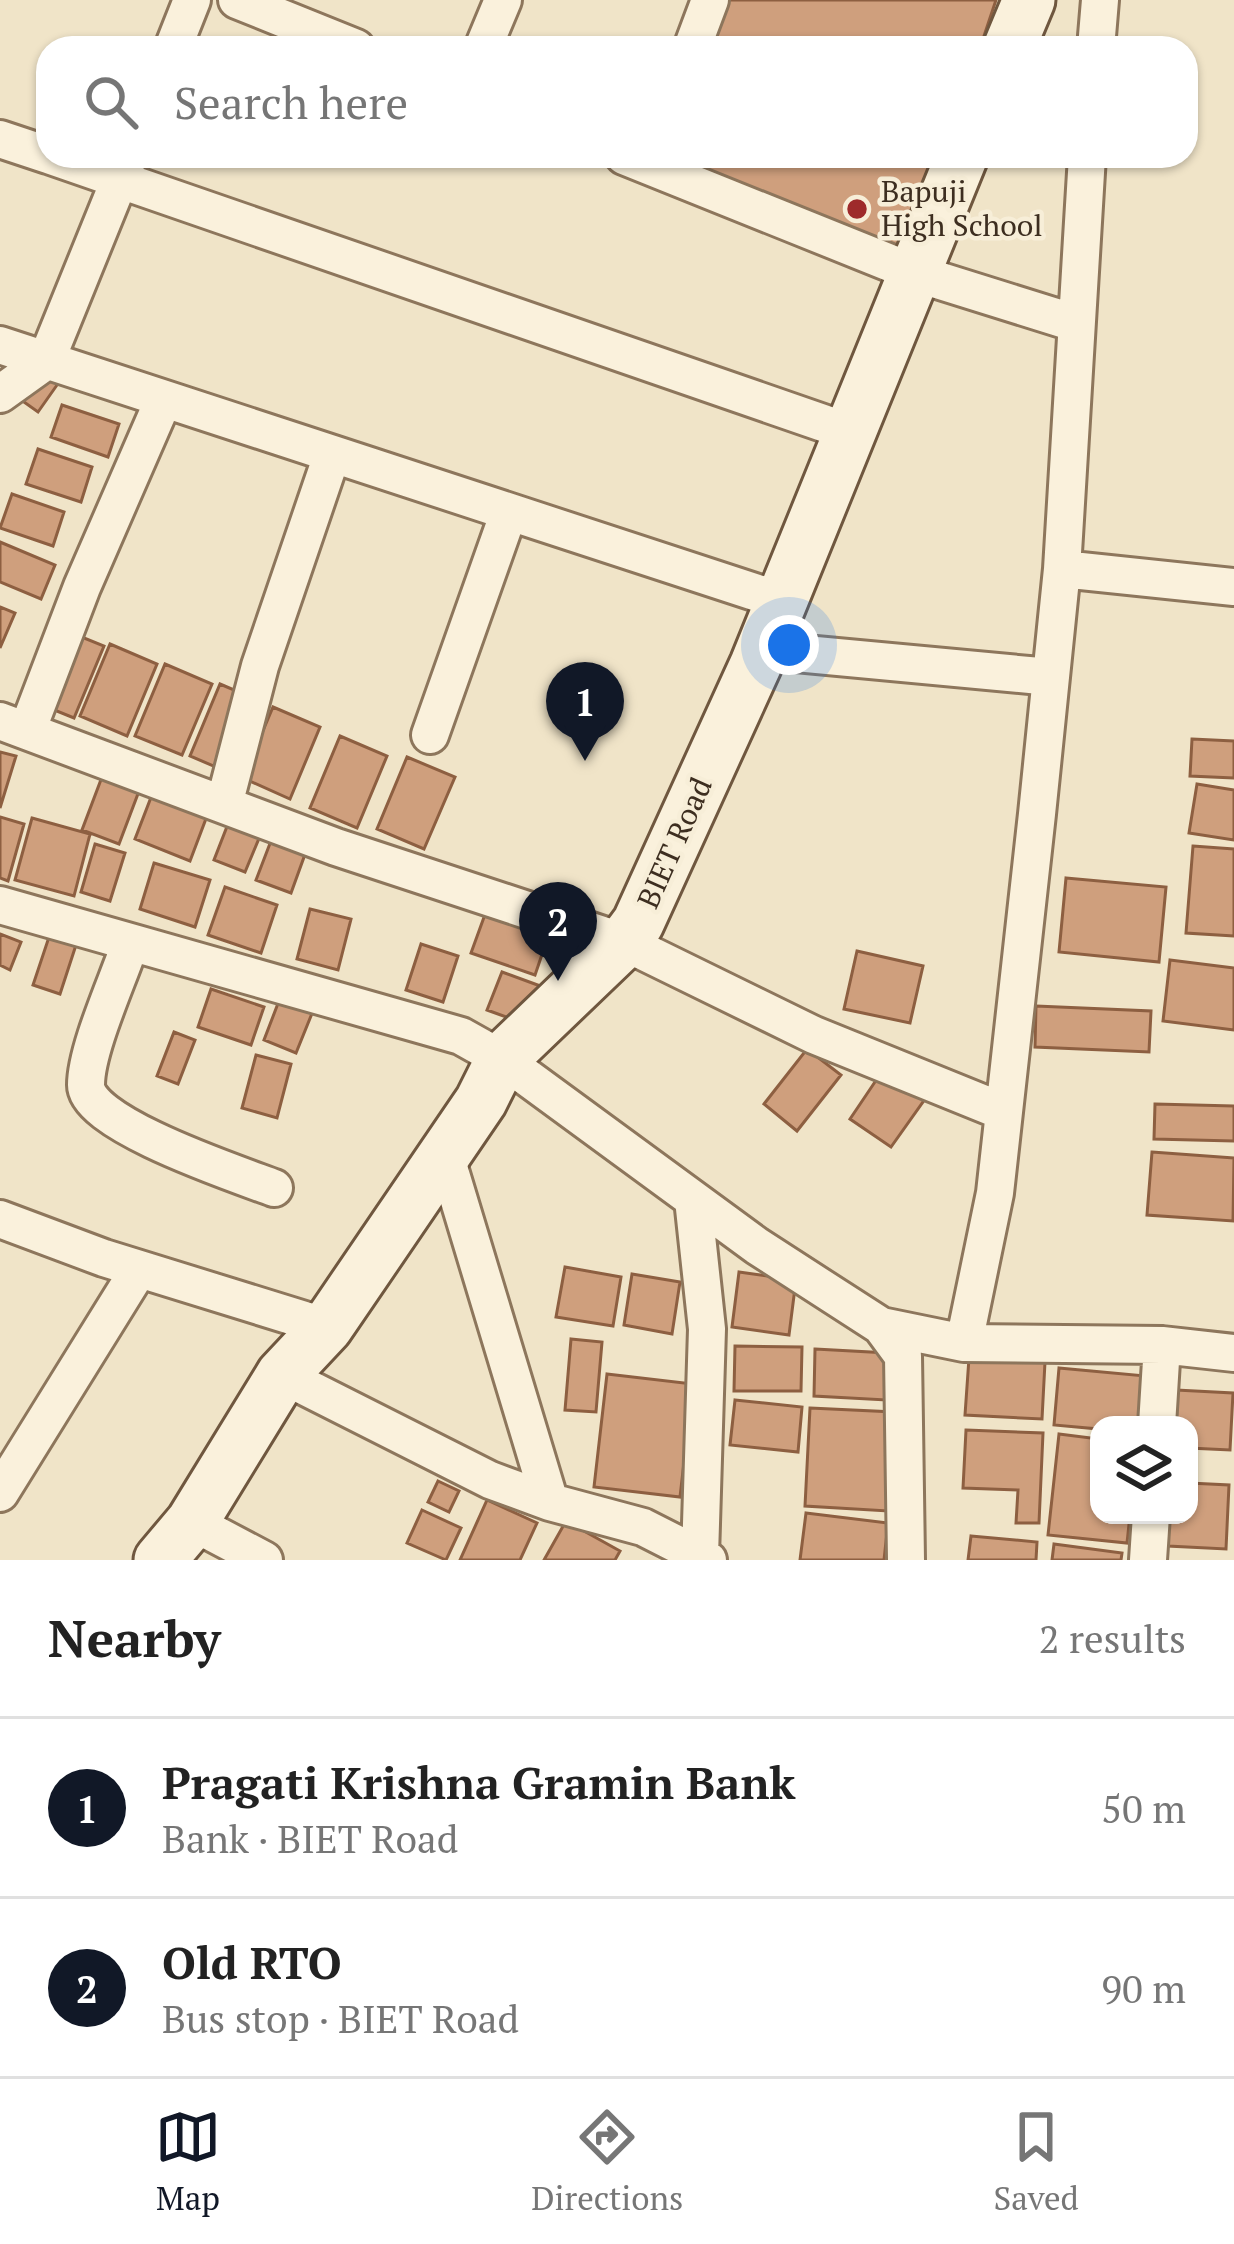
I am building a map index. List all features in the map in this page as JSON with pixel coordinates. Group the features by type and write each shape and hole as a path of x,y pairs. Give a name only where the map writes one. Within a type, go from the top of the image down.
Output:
{"street":[{"path":"178,36 192,0"},
{"path":"237,0 298,11 337,36"},
{"path":"488,36 503,0"},
{"path":"696,36 710,0"},
{"path":"1014,36 1030,0"},
{"path":"1097,36 1100,0"},
{"path":"0,139 36,151"},
{"path":"0,394 46,361 125,168"},
{"path":"128,168 852,433"},
{"path":"664,168 915,273 1076,323"},
{"name":"BIET Road","path":"176,1541 282,1376 327,1327 481,1101 502,1059 638,923 762,650 957,168"},
{"path":"964,1343 995,1193 1051,677 1087,168"},
{"path":"0,345 782,601"},
{"path":"163,401 82,587 13,726 336,847 624,942 814,1035 1004,1112"},
{"path":"224,805 260,666 332,455"},
{"path":"430,735 509,512"},
{"path":"1062,568 1234,586"},
{"path":"762,650 1051,677"},
{"path":"0,905 461,1036 502,1059 757,1246 881,1326 964,1343 1162,1346 1234,1353"},
{"path":"130,944 88,1065 85,1090 94,1107 141,1135 274,1188"},
{"path":"445,1154 550,1502"},
{"path":"282,1376 490,1480 550,1502 644,1526 704,1558 706,1329 693,1198"},
{"path":"0,1219 139,1269 327,1327"},
{"path":"1,1490 139,1269"},
{"path":"881,1326 903,1357 906,1560"},
{"path":"1158,1416 1162,1346"},
{"path":"1148,1560 1150,1524"},
{"path":"176,1541 264,1560"}],"building":[{"path":"728,0 996,0 984,36 714,36"},
{"name":"Bapuji High School","path":"694,168 940,168 910,260"},
{"path":"69,368 38,412 10,392"},
{"path":"62,405 119,424 108,457 51,437"},
{"path":"38,449 92,467 81,502 26,484"},
{"path":"12,494 64,512 53,546 0,528"},
{"path":"0,542 55,565 41,599 0,582"},
{"path":"0,607 15,613 0,648"},
{"path":"57,627 104,646 74,718 27,699"},
{"path":"110,644 157,664 127,736 80,716"},
{"path":"165,664 212,684 182,755 135,736"},
{"path":"220,684 267,704 237,776 190,756"},
{"path":"273,707 320,727 290,799 243,778"},
{"path":"340,736 387,756 357,828 310,808"},
{"path":"1192,739 1234,741 1234,778 1190,776"},
{"path":"0,752 16,756 0,808"},
{"path":"407,757 455,777 424,849 377,829"},
{"path":"102,777 139,791 119,844 82,830"},
{"path":"1197,784 1234,790 1234,840 1189,833"},
{"path":"155,787 210,808 190,861 135,839"},
{"path":"0,817 24,824 8,881 0,878"},
{"path":"32,818 90,834 74,896 15,880"},
{"path":"228,824 260,836 245,872 214,860"},
{"path":"274,833 308,846 291,893 256,880"},
{"path":"95,844 125,853 110,901 81,892"},
{"path":"1193,846 1234,849 1234,936 1186,933"},
{"path":"154,863 210,880 195,927 140,909"},
{"path":"1066,878 1166,887 1159,962 1059,952"},
{"path":"225,887 277,905 261,953 208,935"},
{"path":"310,909 351,919 338,970 297,959"},
{"path":"487,909 550,931 535,975 471,953"},
{"path":"0,934 21,942 10,970 0,965"},
{"path":"49,937 76,945 60,994 33,985"},
{"path":"421,944 458,956 443,1002 406,990"},
{"path":"857,951 923,966 910,1023 844,1009"},
{"path":"1170,960 1234,968 1234,1030 1163,1021"},
{"path":"502,972 543,987 528,1025 487,1010"},
{"path":"211,989 264,1007 251,1045 198,1027"},
{"path":"282,993 315,1006 296,1053 264,1040"},
{"path":"1036,1006 1151,1011 1149,1052 1035,1047"},
{"path":"174,1032 195,1040 178,1084 157,1076"},
{"path":"807,1049 841,1075 797,1131 764,1104"},
{"path":"256,1055 291,1064 277,1118 242,1108"},
{"path":"883,1070 925,1099 891,1147 850,1119"},
{"path":"1155,1104 1234,1106 1234,1141 1154,1139"},
{"path":"1152,1152 1234,1158 1233,1221 1147,1215"},
{"path":"565,1267 621,1277 613,1326 556,1317"},
{"path":"739,1272 796,1280 789,1335 732,1327"},
{"path":"632,1274 680,1282 672,1334 624,1325"},
{"path":"571,1339 602,1342 596,1412 565,1410"},
{"path":"735,1346 802,1347 801,1391 734,1391"},
{"path":"815,1349 888,1353 886,1400 814,1396"},
{"path":"969,1358 1045,1362 1042,1419 965,1415"},
{"path":"1059,1368 1146,1376 1143,1416 1090,1416 1090,1428 1054,1425"},
{"path":"607,1374 693,1384 680,1497 594,1487"},
{"path":"1176,1390 1233,1393 1230,1450 1198,1448 1198,1416 1175,1416"},
{"path":"735,1400 802,1407 798,1452 730,1445"},
{"path":"810,1408 894,1412 888,1511 805,1506"},
{"path":"966,1430 1043,1433 1039,1523 1016,1523 1018,1490 963,1488"},
{"path":"1059,1434 1090,1438 1090,1524 1129,1524 1127,1543 1048,1535"},
{"path":"438,1481 459,1491 449,1512 428,1502"},
{"path":"1198,1483 1229,1485 1226,1549 1168,1546 1169,1524 1198,1524"},
{"path":"487,1500 537,1523 520,1560 460,1560"},
{"path":"422,1510 461,1528 446,1560 407,1543"},
{"path":"806,1513 888,1523 884,1560 800,1560"},
{"path":"566,1521 620,1551 615,1560 544,1560"},
{"path":"971,1536 1037,1542 1036,1560 968,1560"},
{"path":"1054,1544 1122,1553 1121,1560 1052,1560"}],"place":[{"name":"Bapuji High School","path":"857,209"},
{"name":"Pragati Krishna Gramin Bank","path":"585,761"},
{"name":"Old RTO","path":"558,981"}]}
